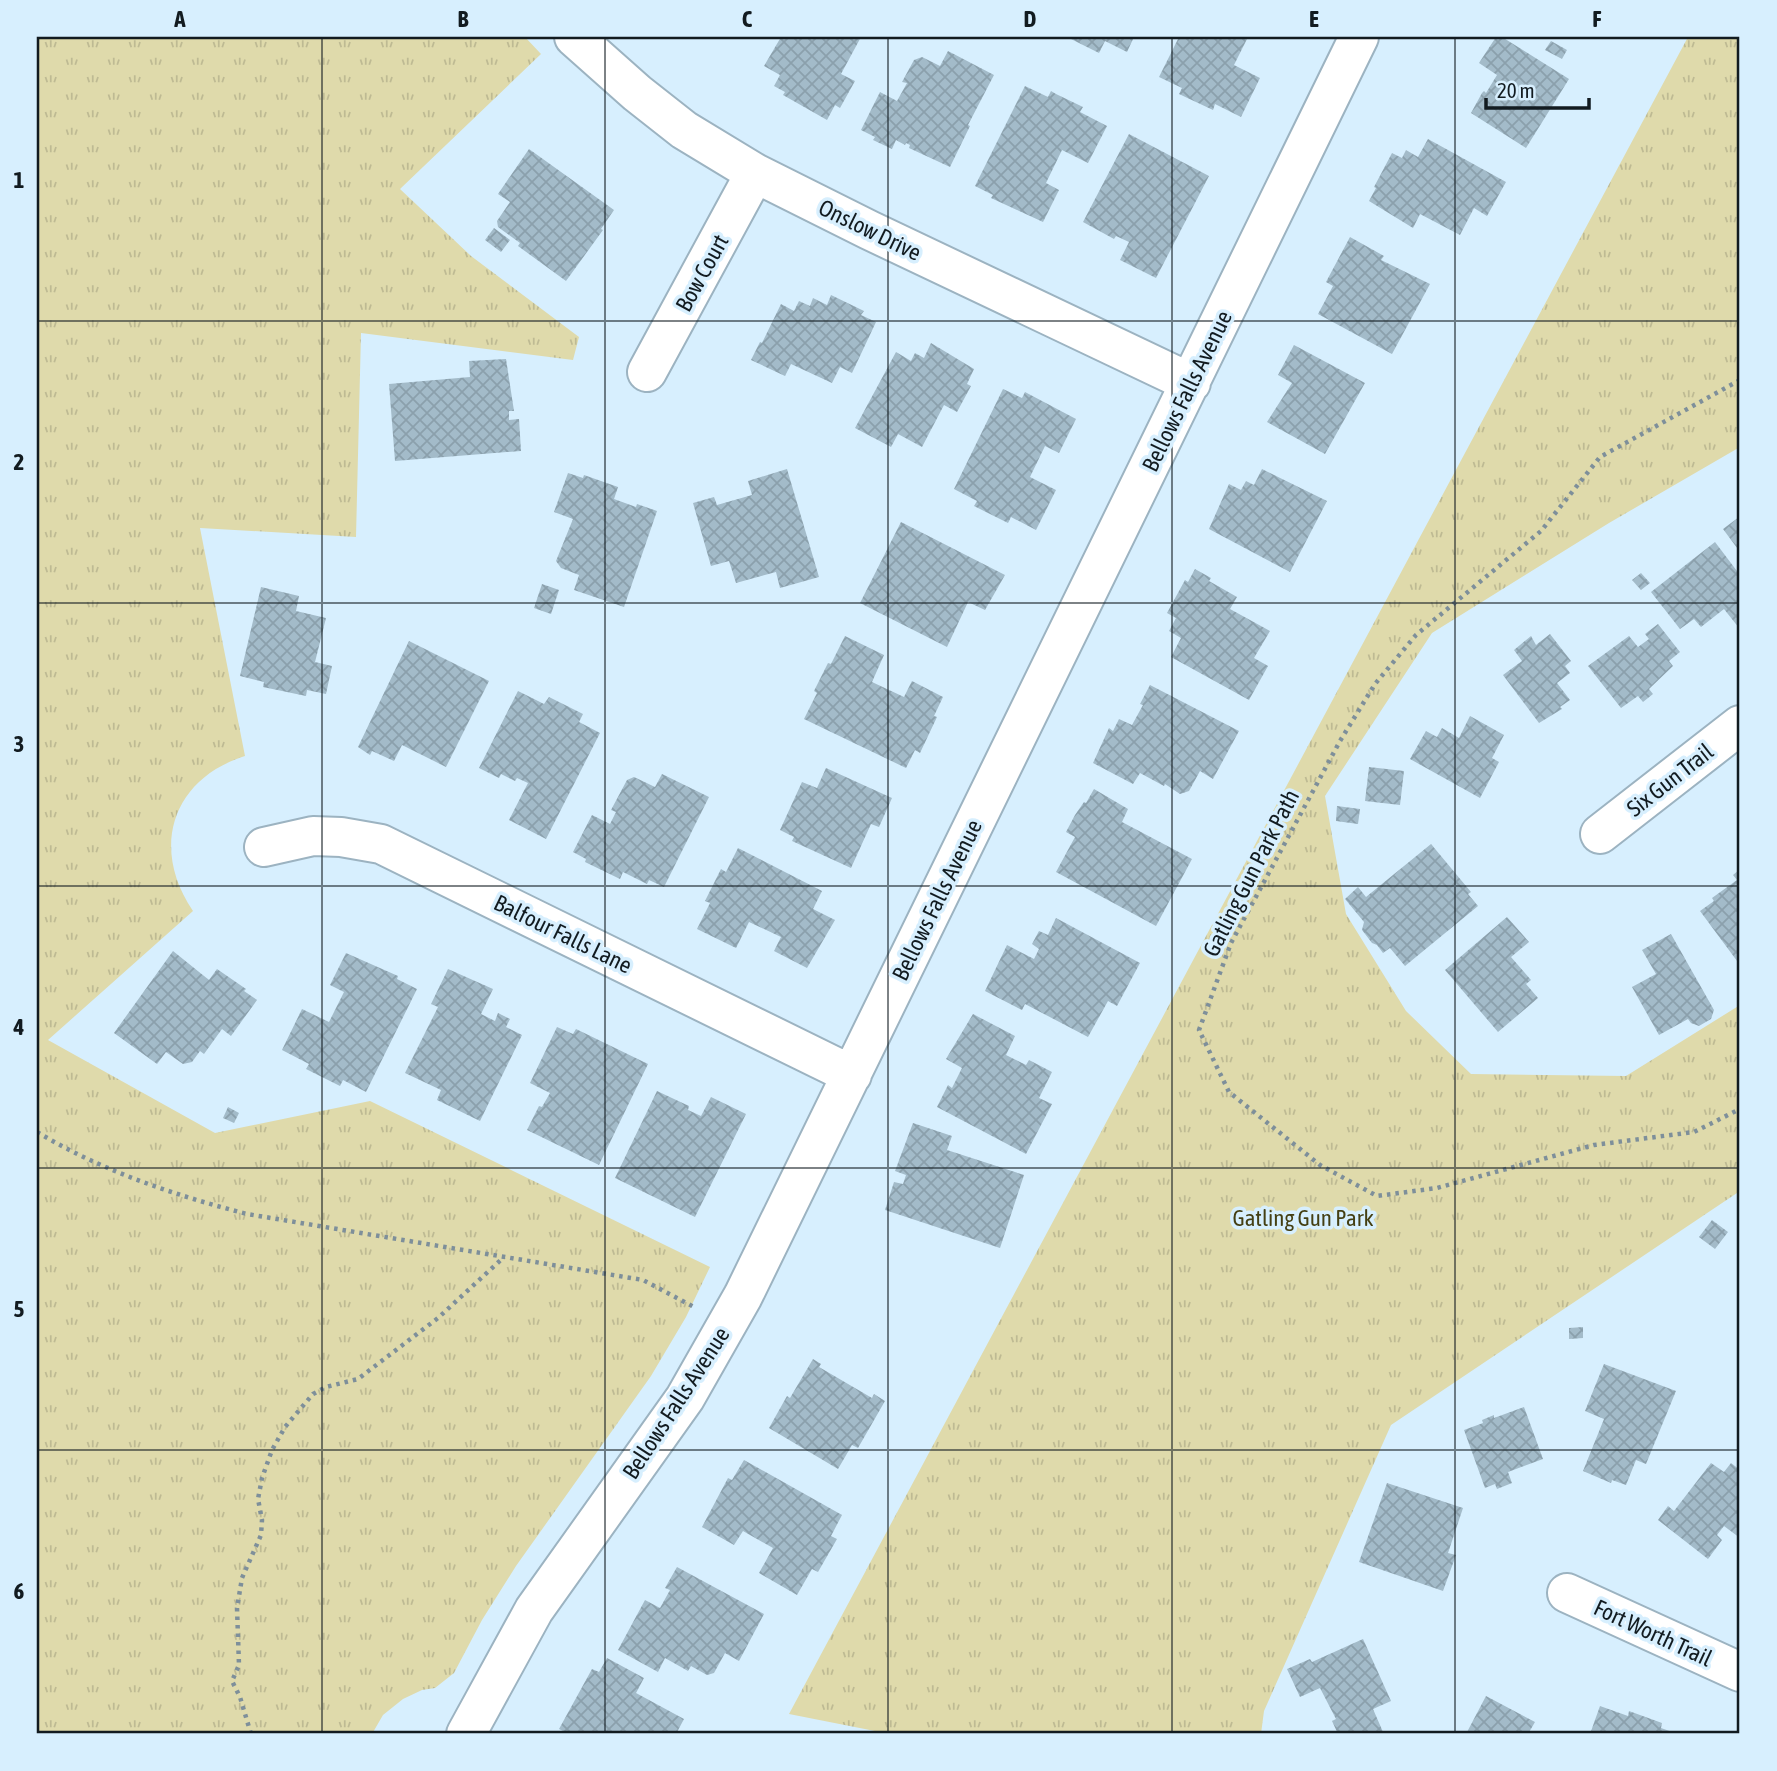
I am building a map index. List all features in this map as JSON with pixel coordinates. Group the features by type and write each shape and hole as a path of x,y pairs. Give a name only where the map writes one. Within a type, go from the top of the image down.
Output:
{"street":[{"name":"Onslow Drive","path":"574,37 684,130 755,173 1191,383"},
{"name":"Bellows Falls Avenue","path":"466,1734 534,1610 685,1398 743,1296 1359,37"},
{"name":"Bow Court","path":"647,372 755,173"},
{"name":"Six Gun Trail","path":"1600,834 1740,726"},
{"name":"Balfour Falls Lane","path":"264,847 313,836 341,837 380,844 852,1075"},
{"name":"Fort Worth Trail","path":"1567,1593 1740,1672"}],"path":[{"name":"Gatling Gun Park Path","path":"1740,380 1600,457 1541,531 1416,635 1375,684 1340,741 1231,943 1199,1030 1229,1092 1320,1165 1377,1196 1437,1188 1594,1145 1695,1132 1740,1108"},
{"path":"37,1132 71,1152 190,1199 247,1214 643,1280 698,1309"},
{"path":"251,1734 240,1697 232,1681 239,1665 237,1608 242,1578 261,1535 262,1520 258,1499 272,1450 292,1418 313,1394 327,1387 358,1379 438,1318 505,1256"}],"green space":[{"path":"37,37 525,37 541,54 400,189 471,256 579,337 573,360 361,333 356,537 200,528 245,756 220,767 200,781 185,799 176,818 171,840 173,863 180,887 193,911 48,1040 215,1133 370,1101 710,1267 686,1317 651,1376 516,1566 482,1620 454,1673 435,1688 422,1690 403,1699 383,1715 372,1734 37,1734"},
{"name":"Gatling Gun Park","path":"1688,37 1740,37 1740,447 1609,523 1432,633 1325,796 1346,914 1406,1011 1471,1074 1626,1076 1740,1005 1740,1191 1391,1425 1264,1711 1261,1734 890,1734 789,1714"}],"building":[{"path":"781,37 861,37 841,74 855,81 840,108 835,105 827,120 783,95 785,92 774,86 780,75 764,66"},
{"path":"1067,37 1134,37 1127,52 1105,41 1099,53"},
{"path":"1179,37 1248,37 1234,65 1260,78 1241,117 1215,104 1213,110 1179,94 1182,88 1159,77"},
{"path":"1496,37 1502,37 1569,79 1526,148 1471,113 1482,93 1486,93 1497,75 1479,63"},
{"path":"1551,41 1567,50 1562,59 1545,50"},
{"path":"948,51 994,75 950,167 909,148 910,145 906,143 905,145 896,140 892,149 873,140 875,137 861,130 880,92 897,101 907,83 902,82 914,60 922,57 940,66"},
{"path":"1025,86 1048,97 1051,91 1083,107 1080,112 1107,126 1088,163 1062,150 1046,183 1059,190 1043,222 991,198 993,195 975,186"},
{"path":"1129,134 1209,176 1156,278 1120,260 1129,242 1116,236 1114,239 1083,222"},
{"path":"1428,139 1506,182 1487,216 1474,208 1460,235 1420,214 1413,228 1369,201 1392,153 1402,158 1406,150 1418,157"},
{"path":"529,149 614,210 566,281 518,246 520,243 498,227 497,221 510,202 498,194"},
{"path":"494,228 510,240 501,252 485,240"},
{"path":"1350,237 1384,256 1381,260 1430,284 1392,354 1318,314 1333,286 1326,282"},
{"path":"831,295 864,311 861,315 876,322 852,373 840,367 832,383 791,364 785,376 751,360 781,304 794,311 799,301 810,306 813,298 827,305"},
{"path":"931,343 974,369 967,384 971,386 957,412 944,405 922,447 898,434 891,447 855,428 896,352 911,361 915,353 924,358"},
{"path":"1294,345 1365,383 1325,454 1267,422 1292,383 1278,375"},
{"path":"506,359 514,411 509,411 509,420 519,419 521,451 395,461 389,384 470,377 469,361"},
{"path":"1003,389 1022,398 1025,392 1076,419 1059,453 1045,446 1030,477 1056,490 1036,530 1011,517 1008,523 974,506 977,501 954,489"},
{"path":"787,469 819,577 780,588 776,572 736,583 729,561 711,566 693,503 714,497 717,505 752,495 748,481"},
{"path":"1262,469 1327,501 1290,572 1209,529 1229,484 1241,490 1246,481 1254,485"},
{"path":"568,473 583,478 584,475 618,487 614,499 657,511 624,607 574,590 579,575 561,568 556,561 573,519 554,512"},
{"path":"1739,517 1740,519 1740,552 1723,529"},
{"path":"901,522 1005,575 985,610 968,602 947,647 860,603"},
{"path":"1715,542 1740,575 1740,627 1724,609 1701,627 1694,619 1680,629 1651,592"},
{"path":"1195,569 1211,578 1209,581 1237,597 1230,609 1270,631 1254,658 1268,666 1249,700 1171,657 1181,638 1169,631 1176,618 1167,613 1185,580 1188,582"},
{"path":"1641,573 1650,583 1641,590 1632,580"},
{"path":"542,584 559,590 551,614 534,608"},
{"path":"261,587 299,596 296,611 326,618 315,662 332,666 326,694 307,690 306,696 263,687 264,682 240,676"},
{"path":"1658,624 1680,652 1669,661 1673,666 1649,689 1653,694 1643,702 1638,696 1621,708 1588,666 1629,636 1638,647 1649,639 1645,634"},
{"path":"1550,634 1571,661 1565,666 1570,673 1557,683 1570,700 1560,707 1562,709 1539,723 1503,675 1522,661 1514,650 1531,636 1536,645"},
{"path":"845,636 884,655 872,682 904,697 912,681 943,697 920,753 915,750 906,768 804,719 817,693 814,691"},
{"path":"409,641 489,681 446,767 402,745 394,761 372,751 370,755 358,747"},
{"path":"1150,685 1239,731 1213,779 1200,771 1189,791 1180,794 1140,773 1133,784 1093,763 1109,728 1113,731 1119,719 1132,725"},
{"path":"518,691 544,704 549,697 583,714 579,722 600,733 546,839 509,820 528,783 517,778 515,781 501,774 499,778 479,768"},
{"path":"1470,716 1504,735 1492,758 1499,762 1480,798 1410,759 1426,731 1437,737 1442,728 1459,738"},
{"path":"1369,767 1404,771 1400,805 1365,801"},
{"path":"826,768 892,798 879,827 871,824 851,868 792,841 794,837 780,830 802,782 817,788"},
{"path":"662,774 709,797 664,887 649,880 647,884 623,872 620,879 585,862 586,859 573,852 592,815 610,824 616,812 611,810 627,780 634,777 655,787"},
{"path":"1094,789 1128,809 1122,822 1192,859 1156,926 1056,872 1075,837 1066,832"},
{"path":"1337,806 1360,809 1358,824 1336,821"},
{"path":"1431,844 1471,892 1468,894 1478,906 1405,966 1390,948 1383,953 1372,943 1362,930 1364,922 1345,899 1358,887 1366,897"},
{"path":"738,848 822,891 813,909 835,920 807,968 774,951 781,937 749,922 736,948 697,929 710,903 705,901 721,869 726,872"},
{"path":"1740,869 1740,965 1700,911 1714,901 1712,898 1737,880 1733,875"},
{"path":"1507,917 1529,942 1511,957 1531,980 1526,984 1538,998 1498,1032 1445,970"},
{"path":"1056,918 1140,963 1117,1006 1108,1001 1088,1037 1025,1004 1022,1010 985,991 1007,945 1034,959 1039,949 1032,944 1039,931 1048,935"},
{"path":"1671,934 1714,1010 1711,1019 1699,1026 1688,1019 1659,1035 1632,987 1656,974 1642,950"},
{"path":"173,951 209,980 217,969 257,1000 231,1036 222,1029 204,1054 200,1051 192,1062 183,1064 166,1052 157,1064 114,1033"},
{"path":"346,953 398,976 397,979 417,989 366,1092 343,1080 340,1086 306,1069 309,1064 282,1050 302,1009 329,1022 344,992 330,985"},
{"path":"448,969 493,989 481,1014 495,1021 498,1013 510,1019 506,1027 522,1035 480,1121 437,1100 441,1090 405,1073 438,1007 431,1004"},
{"path":"973,1014 1015,1036 1006,1055 1026,1065 1029,1060 1052,1072 1039,1098 1052,1104 1026,1154 937,1107 948,1085 952,1088 962,1068 946,1059"},
{"path":"557,1027 573,1034 576,1029 648,1064 599,1165 527,1130 539,1106 542,1107 550,1093 530,1083"},
{"path":"657,1091 689,1106 688,1110 701,1116 711,1097 746,1114 695,1217 615,1178"},
{"path":"228,1107 239,1113 234,1123 223,1118"},
{"path":"913,1123 952,1136 947,1150 1024,1175 1000,1248 885,1210 894,1182 903,1184 906,1175 895,1171"},
{"path":"1712,1220 1728,1232 1715,1249 1699,1237"},
{"path":"1583,1327 1583,1338 1569,1339 1569,1328"},
{"path":"813,1359 821,1364 819,1367 872,1398 874,1394 885,1401 858,1448 852,1445 838,1469 769,1428"},
{"path":"1604,1364 1676,1391 1646,1464 1636,1460 1626,1485 1612,1480 1611,1483 1583,1471 1604,1419 1585,1411"},
{"path":"1524,1407 1543,1459 1508,1472 1512,1483 1497,1489 1495,1484 1485,1488 1464,1430 1483,1423 1482,1420 1494,1415 1494,1418"},
{"path":"744,1460 842,1515 831,1536 837,1539 818,1572 812,1569 797,1595 759,1573 773,1548 743,1531 734,1545 702,1527 728,1478 732,1480"},
{"path":"1711,1463 1724,1472 1731,1463 1740,1470 1740,1538 1724,1526 1717,1535 1722,1540 1708,1559 1658,1520 1668,1506 1674,1511"},
{"path":"1387,1483 1463,1508 1448,1553 1456,1555 1443,1591 1359,1562"},
{"path":"677,1567 764,1614 739,1661 725,1653 714,1673 707,1675 691,1666 688,1671 665,1658 658,1672 618,1650 645,1600 660,1608 670,1590 665,1588"},
{"path":"1363,1639 1391,1701 1373,1709 1383,1732 1338,1734 1332,1721 1336,1719 1320,1688 1300,1697 1287,1669 1310,1659 1312,1662"},
{"path":"607,1658 644,1678 636,1693 684,1719 676,1734 569,1734 559,1729 592,1669 599,1672"},
{"path":"1486,1696 1535,1722 1528,1734 1466,1734"},
{"path":"1600,1706 1628,1716 1629,1711 1662,1723 1661,1728 1678,1734 1590,1734"}]}
